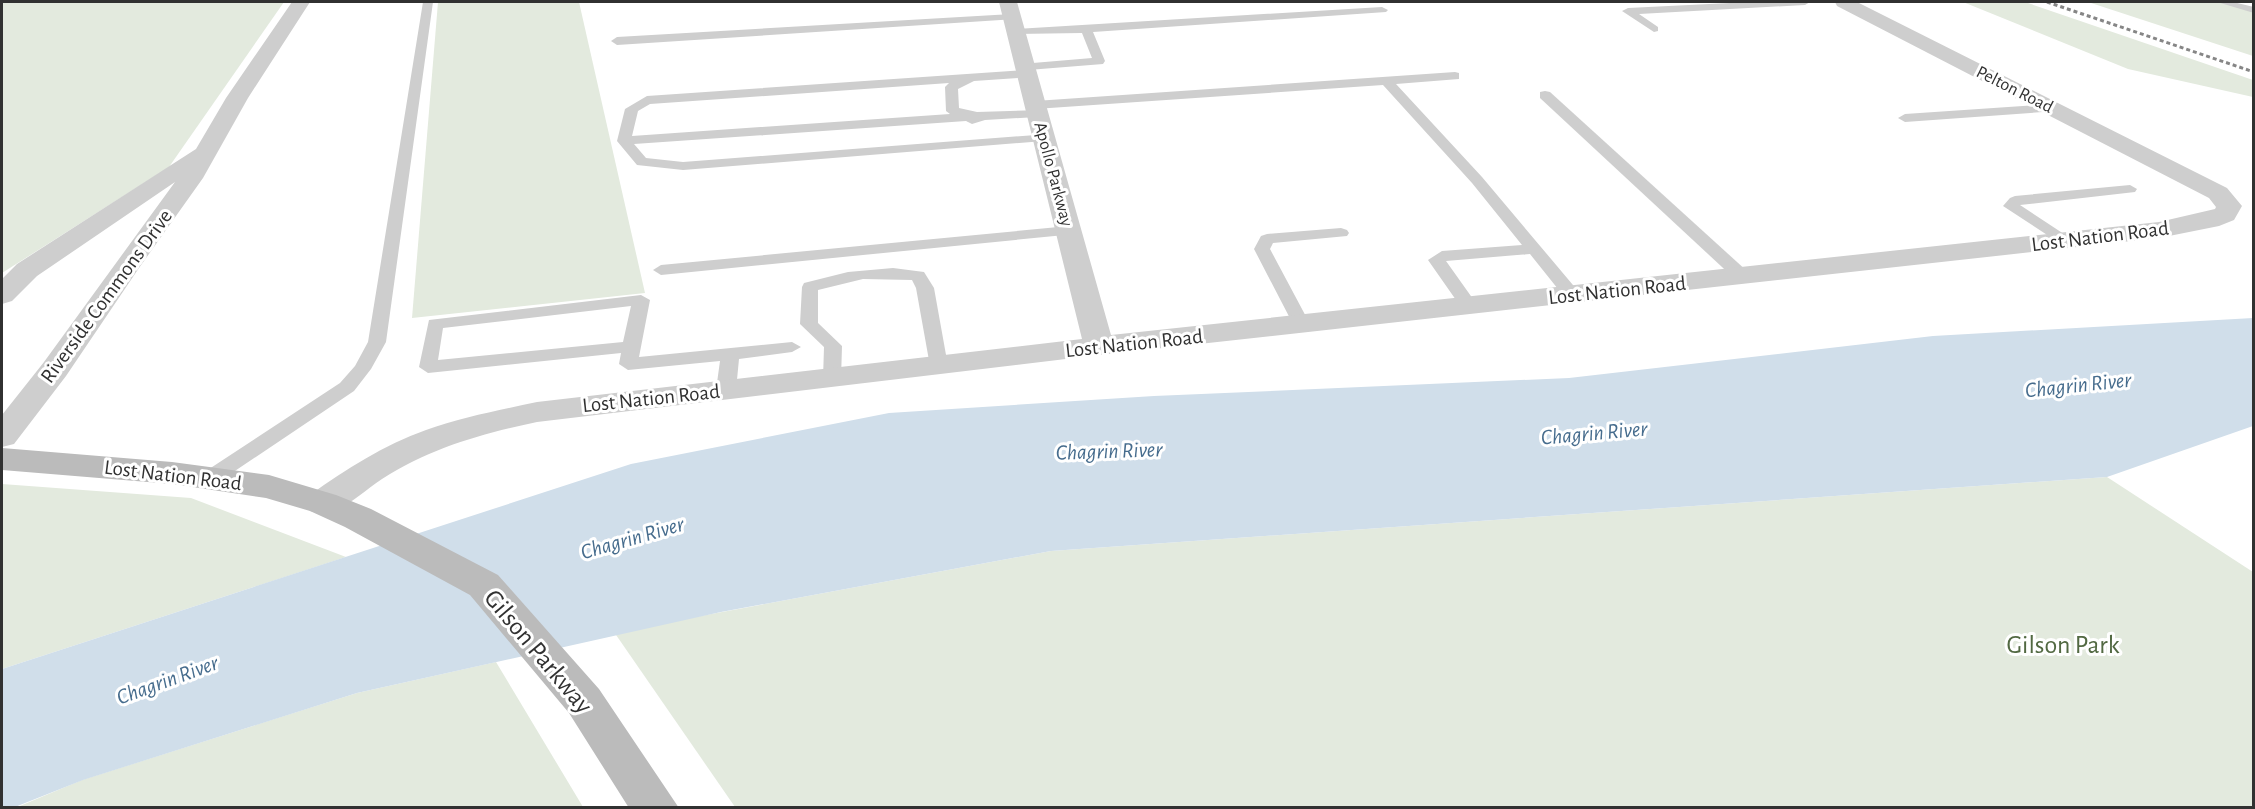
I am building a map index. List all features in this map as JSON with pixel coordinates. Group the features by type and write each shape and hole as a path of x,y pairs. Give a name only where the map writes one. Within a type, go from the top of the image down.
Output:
{"street":[{"name":"Riverside Commons Drive","path":"2,437 55,369 127,264 191,178 205,151 301,2"},
{"name":"Pelton Road","path":"1844,2 2185,176"},
{"name":"Apollo Parkway","path":"1012,17 1100,346"},
{"name":"Riverside Commons Drive","path":"2,294 27,270 205,151"},
{"name":"Lost Nation Road","path":"2,459 93,465 210,478 269,488 323,503 359,476 401,453 456,431 537,412 1100,346 2159,230 2210,220 2225,214 2229,206 2218,193 2185,176"},
{"name":"Gilson Parkway","path":"323,503 358,518 484,585 584,701 655,807"}],"lane":[{"path":"210,478 346,387 362,372 374,349 380,335 428,2"},
{"path":"1654,29 1628,11 1805,2"},
{"path":"2222,2 2253,10"},
{"path":"617,41 1012,17 1086,29 1146,23 1382,10"},
{"path":"624,141 632,109 647,100 975,78 1099,61 1086,29"},
{"path":"624,141 983,116 1036,109 1455,76"},
{"path":"975,78 951,87 953,111 983,116"},
{"path":"1386,81 1477,180 1572,295"},
{"path":"1545,95 1742,276"},
{"path":"1905,118 2052,108"},
{"path":"983,116 969,122 972,133 977,137 996,141"},
{"path":"624,141 642,162 683,166 1044,137"},
{"path":"2064,240 2011,206 2015,201 2130,189"},
{"path":"661,270 1069,231"},
{"path":"1301,324 1262,249 1267,239 1341,232"},
{"path":"1469,306 1436,260 1442,256 1534,249"},
{"path":"832,379 833,346 809,324 810,287 829,279 905,272 918,276 925,288 939,366"},
{"path":"630,347 428,367 435,324 641,300 628,364 792,347"},
{"path":"726,390 730,354"}],"green space":[{"path":"2,2 284,2 169,167 2,273"},
{"path":"438,2 579,2 645,293 412,318"},
{"path":"1963,2 2025,2 2253,80 2253,97 2128,69"},
{"path":"2088,2 2228,2 2253,8 2253,56"},
{"name":"Gilson Park","path":"2107,477 2253,572 2253,807 735,807 614,632 1051,551"},
{"path":"2,484 191,498 346,557 2,669"},
{"path":"496,662 583,807 15,808 82,780 357,693"}],"water":[{"name":"Chagrin River","path":"2253,318 2253,426 2107,477 1051,551 721,612 357,693 83,780 15,807 2,807 2,669 631,464 889,413 1154,396 1569,378 1933,336"}],"railway":[{"path":"2047,2 2254,72"}]}
